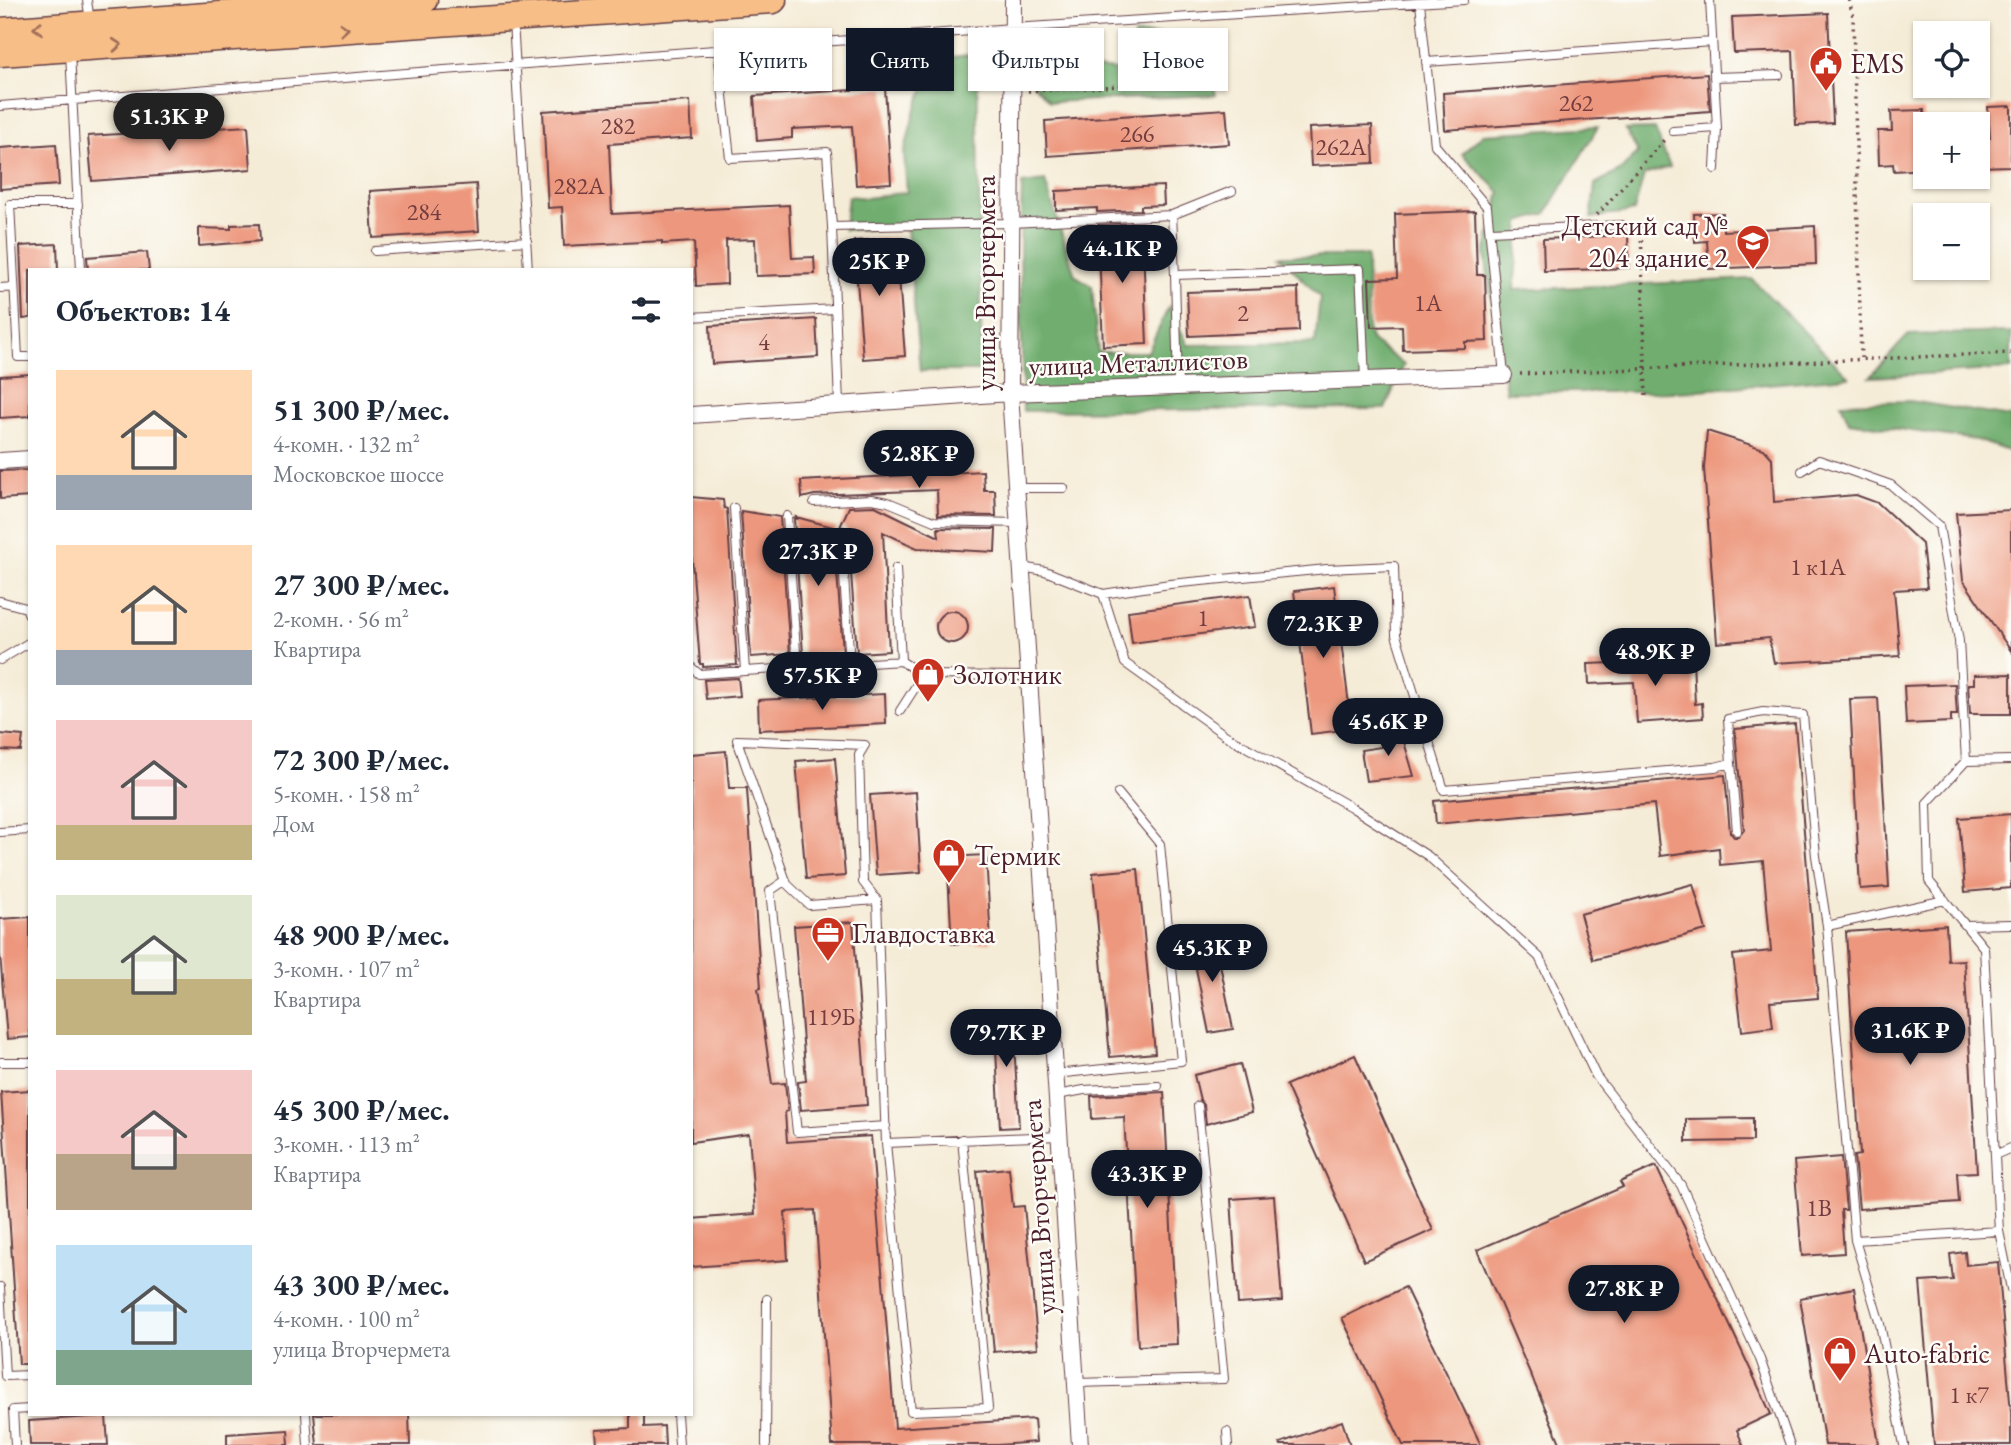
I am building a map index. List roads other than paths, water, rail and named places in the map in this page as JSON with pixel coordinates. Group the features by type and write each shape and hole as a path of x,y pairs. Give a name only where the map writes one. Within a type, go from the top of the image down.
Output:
{"main road":[{"path":"0,31 88,12 424,0"},
{"path":"0,54 774,0"}],"street":[{"name":"улица Вторчермета","path":"1012,28 1013,0"},
{"name":"улица Вторчермета","path":"1012,91 1010,394 1080,1445"},
{"name":"улица Металлистов","path":"693,415 1010,394 1504,375"},
{"path":"0,461 28,459"}],"lane":[{"path":"1012,28 1465,0"},
{"path":"1710,0 1717,128 1716,169"},
{"path":"1420,3 1435,145 1487,207 1504,375"},
{"path":"513,17 528,268"},
{"path":"832,42 968,31"},
{"path":"1426,62 1712,42"},
{"path":"70,49 81,268"},
{"path":"0,106 714,51"},
{"path":"1714,77 1779,75"},
{"path":"722,91 730,158 827,152 839,404"},
{"path":"1673,131 1717,128"},
{"path":"832,227 1011,223 1172,215 1232,191"},
{"path":"28,357 18,357 10,204 78,204"},
{"path":"1172,215 1178,386"},
{"path":"1490,231 1622,225"},
{"path":"375,251 527,241"},
{"path":"1175,275 1360,269 1365,380"},
{"path":"0,288 14,287"},
{"path":"693,317 835,309"},
{"path":"1802,471 1819,460 1891,485 1939,526 1959,640 1966,761"},
{"path":"1016,488 1064,488"},
{"path":"814,502 872,499 888,502 934,521 1018,523"},
{"path":"734,508 745,671"},
{"path":"787,516 797,667"},
{"path":"841,533 849,664"},
{"path":"1021,567 1045,571 1103,594 1170,584 1327,569 1394,566 1396,635 1444,790 1715,767 1731,763"},
{"path":"896,568 901,660"},
{"path":"1103,594 1125,663 1225,735 1351,807 1428,856 1539,957 1596,1076 1681,1185 1760,1359 1790,1445"},
{"path":"0,600 26,608 28,612"},
{"path":"0,660 28,643"},
{"path":"693,669 699,674 901,660 923,675 1028,676"},
{"path":"900,711 923,675"},
{"path":"1737,831 1728,719 1763,712 1803,716 1816,856 1828,926 1855,1240 1880,1324 1904,1445"},
{"path":"877,900 809,905 786,880 737,740 864,745 859,755 863,882 877,900 886,1143 911,1411 988,1408 962,1139"},
{"path":"2011,760 1966,761 1927,803 1929,881 1984,947 1999,1231 2011,1289"},
{"path":"1055,1074 1181,1061 1160,844 1118,793"},
{"path":"0,832 28,830"},
{"path":"786,880 770,891 797,1132 886,1126"},
{"path":"1828,926 1945,900"},
{"path":"1966,925 2011,924"},
{"path":"0,1062 28,1062"},
{"path":"1057,1096 1084,1090 1158,1086"},
{"path":"1076,1383 1224,1379 1198,1106"},
{"path":"886,1143 1060,1136"},
{"path":"1995,1155 2011,1149"},
{"path":"1855,1240 1999,1231"},
{"path":"0,1287 5,1376 28,1375"},
{"path":"766,1445 767,1299"},
{"path":"15,1445 13,1410 28,1409"},
{"path":"306,1416 309,1445"},
{"path":"677,1416 679,1445"},
{"path":"1227,1432 1228,1445"}],"place":[{"name":"EMS","path":"1826,93"},
{"name":"Детский сад № 204 здание 2","path":"1753,271"},
{"name":"Золотник","path":"928,704"},
{"name":"Термик","path":"949,885"},
{"name":"Главдоставка","path":"828,963"},
{"name":"Auto-fabric","path":"1840,1383"}]}
